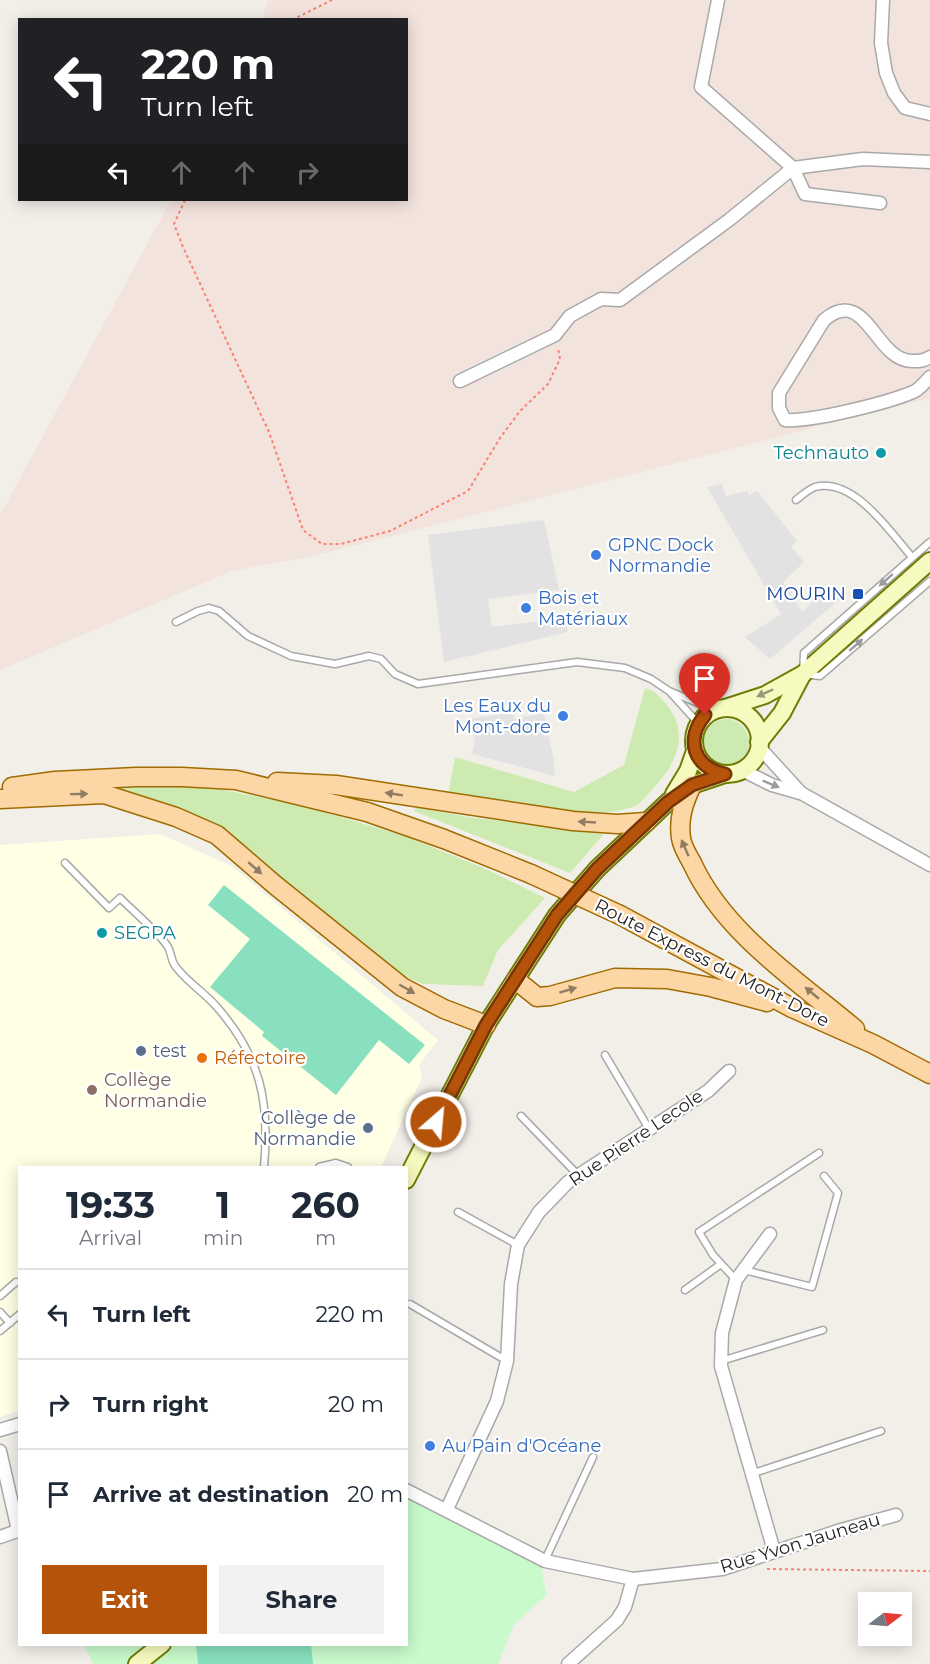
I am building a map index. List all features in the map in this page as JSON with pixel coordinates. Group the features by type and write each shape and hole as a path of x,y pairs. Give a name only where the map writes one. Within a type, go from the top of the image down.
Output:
{"main road":[{"path":"668,802 688,771 695,751 694,741 698,723 705,715 765,695 803,674 930,561"},
{"path":"408,1176 486,1025 557,915 597,869 668,802 692,785 742,770 750,764 759,745 782,713 803,674"},
{"path":"720,709 736,709 746,714 758,731 759,745"},
{"path":"695,751 706,767 725,774"},
{"name":"Route Express du Mont-Dore","path":"0,788 136,777 236,780 368,812 531,874 620,915 792,1008 873,1044 930,1074"},
{"path":"236,780 336,785 573,822 617,824 646,822"},
{"path":"692,785 681,809 681,839 696,873 721,910 749,941 873,1044"},
{"path":"0,799 104,794 176,817 217,835 275,885 402,987 444,1009 486,1025"},
{"path":"516,980 537,997 550,996 615,978 667,980 711,987 792,1008"},
{"path":"137,1664 160,1646"}],"street":[{"path":"718,0 701,87 794,168 805,194 880,203"},
{"path":"883,0 881,43 886,73 894,93 905,108 930,114"},
{"path":"460,381 555,335 570,316 601,299 620,300 729,220 794,168 863,159 930,162"},
{"path":"930,357 924,361 904,361 889,351 866,321 856,313 844,310 832,313 824,320 779,393 779,408 785,420 797,421 915,392 930,377"},
{"path":"759,745 801,793"},
{"path":"742,770 772,785 801,793 930,864"},
{"name":"Rue Pierre Lecole","path":"447,1509 497,1401 507,1360 511,1284 518,1245 539,1212 568,1182 708,1090 729,1071"},
{"path":"770,1234 736,1280 722,1333 721,1361 774,1551"},
{"path":"0,1430 18,1425"},
{"path":"0,1451 18,1526"},
{"name":"Rue Yvon Jauneau","path":"408,1491 545,1561 633,1579 722,1569 896,1515"},
{"path":"0,1537 18,1530"},
{"path":"568,1664 617,1620 625,1607 633,1579"}],"lane":[{"path":"796,500 815,488 841,488 865,502 912,557"},
{"path":"930,542 804,653 803,674 820,676 930,581"},
{"path":"176,622 209,608 219,611 248,636 291,656 335,663 369,656 381,659 395,674 418,684 577,662 625,668 651,679 669,691 698,723"},
{"path":"669,691 720,709"},
{"path":"65,863 109,908 120,898 168,946 174,964 216,1005 237,1032 253,1060 266,1105 267,1139 264,1166"},
{"path":"605,1055 650,1129"},
{"path":"521,1116 578,1175"},
{"path":"736,1280 713,1255 699,1232 819,1153"},
{"path":"323,1166 336,1163 345,1166"},
{"path":"744,1270 812,1287 837,1193 824,1176"},
{"path":"458,1212 518,1245"},
{"path":"685,1290 722,1264"},
{"path":"0,1296 16,1282"},
{"path":"410,1304 507,1360"},
{"path":"0,1311 10,1323"},
{"path":"0,1331 18,1316"},
{"path":"721,1361 823,1329"},
{"path":"751,1474 881,1431"},
{"path":"545,1561 593,1457"}],"path":[{"path":"296,18 332,0"},
{"path":"185,201 174,224 183,247 268,432 303,530 322,544 341,544 390,531 468,491 500,438 520,411 548,384 560,359 555,335"},
{"path":"757,1569 930,1571"}],"shaded area":[{"path":"268,0 930,0 930,398 318,555 232,571 0,670 0,515 170,201 408,201 408,18 262,18"},
{"path":"722,484 726,496 747,491 749,495 757,491 797,541 791,547 804,562 783,582 802,612 831,584 840,599 770,659 745,637 781,614 707,487"},
{"name":"Bois et Matériaux","path":"544,520 559,590 488,599 492,627 565,618 568,632 444,662 428,535"},
{"name":"Les Eaux du Mont-dore","path":"513,712 514,719 544,713 555,776 472,754 475,741 468,719"},
{"name":"Collège de Normandie","path":"160,834 232,866 438,1040 419,1065 422,1078 381,1166 18,1166 18,1411 0,1417 0,845"}],"green space":[{"path":"645,688 655,692 674,716 679,739 673,761 667,772 636,806 610,812 564,814 540,812 448,795 455,757 574,792 624,765"},
{"path":"726,719 742,726 749,742 742,758 726,765 710,758 703,742 710,726"},
{"path":"118,786 204,786 303,806 405,836 488,870 545,898 498,950 483,986 423,984 388,970 314,904 229,835 124,792"},
{"path":"416,807 473,818 597,829 603,835 570,873 414,811"},
{"path":"224,885 425,1045 409,1064 379,1040 336,1095 262,1036 264,1032 210,987 250,939 208,905"},
{"path":"408,1491 541,1559 547,1595 514,1624 498,1664 93,1664 85,1646 408,1646"},
{"path":"196,1646 311,1646 313,1664 198,1664"}],"place":[{"name":"Technauto","path":"881,453"},
{"name":"GPNC Dock Normandie","path":"596,555"},
{"name":"MOURIN","path":"858,594"},
{"name":"Bois et Matériaux","path":"526,608"},
{"name":"Les Eaux du Mont-dore","path":"563,716"},
{"name":"SEGPA","path":"102,933"},
{"name":"test","path":"141,1051"},
{"name":"Réfectoire","path":"202,1058"},
{"name":"Collège Normandie","path":"92,1090"},
{"name":"Collège de Normandie","path":"368,1128"},
{"name":"Au Pain d'Océane","path":"430,1446"}],"route":[{"path":"436,1122 486,1025 557,915 597,869 668,802 692,785 725,774 706,767 695,751 695,732 698,723 705,715"}]}
